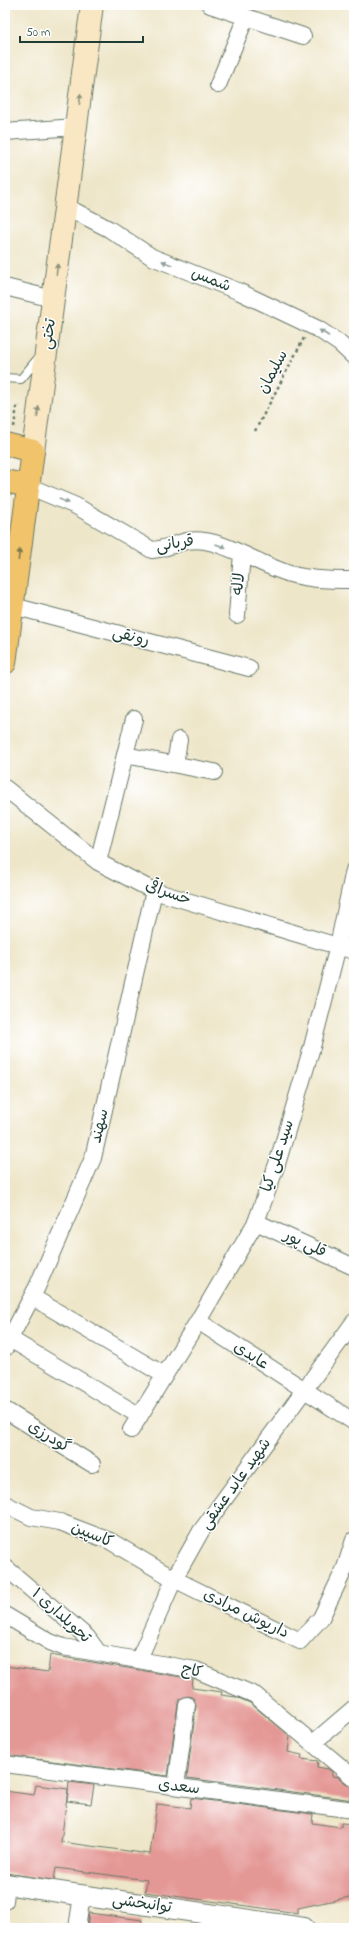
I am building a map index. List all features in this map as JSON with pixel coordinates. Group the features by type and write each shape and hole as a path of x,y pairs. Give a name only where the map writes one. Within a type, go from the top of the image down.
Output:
{"main road":[{"name":"تختی","path":"5,663 92,5"},
{"path":"5,444 33,450"},
{"path":"5,481 28,486"}],"street":[{"path":"210,5 303,36"},
{"path":"218,85 246,17"},
{"path":"5,132 76,127"},
{"name":"شمس","path":"65,206 109,229 152,257 240,292 311,326 339,343 354,357"},
{"path":"5,287 53,299"},
{"name":"قربانی","path":"28,486 76,506 152,550 160,550 175,543 206,540 290,574 328,580 354,580"},
{"name":"لاله","path":"237,615 242,554"},
{"name":"رونقی","path":"13,606 249,668"},
{"path":"98,862 134,720"},
{"path":"175,764 179,740"},
{"path":"125,754 214,772"},
{"name":"خسراقی","path":"5,788 98,862 154,891 354,950"},
{"name":"سید علی کیا","path":"131,1430 198,1321 256,1222 277,1164 312,1046 338,946 354,870"},
{"name":"سهند","path":"7,1344 32,1297 93,1158 154,891"},
{"name":"قلی پور","path":"256,1222 354,1267"},
{"path":"32,1297 164,1375"},
{"name":"عابدی","path":"198,1321 354,1422"},
{"name":"شهید عابد عشقی","path":"139,1659 174,1579 202,1531 354,1322"},
{"path":"7,1344 140,1416"},
{"name":"گودرزی","path":"5,1410 92,1464"},
{"name":"کاسپین","path":"5,1504 31,1517 60,1522 110,1541 174,1579"},
{"name":"داریوش مرادی","path":"174,1579 300,1641 321,1618 345,1568 354,1540"},
{"name":"تحویلداری ۱","path":"5,1567 87,1637 98,1652"},
{"name":"کاج","path":"5,1615 50,1642 64,1647 196,1670 255,1695 354,1778"},
{"path":"176,1786 187,1705"},
{"path":"313,1743 354,1708"},
{"name":"سعدی","path":"5,1764 354,1810"},
{"name":"توانبخشی","path":"6,1890 82,1895 304,1928"},
{"path":"78,1928 82,1895"}],"lane":[{"path":"5,378 21,379 47,347"}],"path":[{"name":"سلیمان","path":"255,431 311,326"}],"building":[{"path":"50,1655 193,1679 192,1688 222,1692 221,1695 236,1697 250,1703 290,1736 288,1752 302,1755 301,1759 318,1761 317,1767 328,1769 332,1772 332,1776 338,1777 348,1785 354,1787 354,1800 187,1778 196,1706 193,1698 188,1696 180,1699 178,1704 168,1776 5,1755 5,1666 48,1672"},
{"path":"69,1782 94,1785 91,1804 67,1801"},
{"path":"36,1785 68,1789 61,1842 150,1854 157,1804 190,1808 191,1798 313,1814 312,1823 341,1827 341,1823 354,1824 354,1896 298,1908 298,1913 145,1892 147,1880 56,1868 54,1880 5,1873 5,1791 34,1795"},
{"path":"89,1913 142,1920 141,1928 87,1928"}]}
